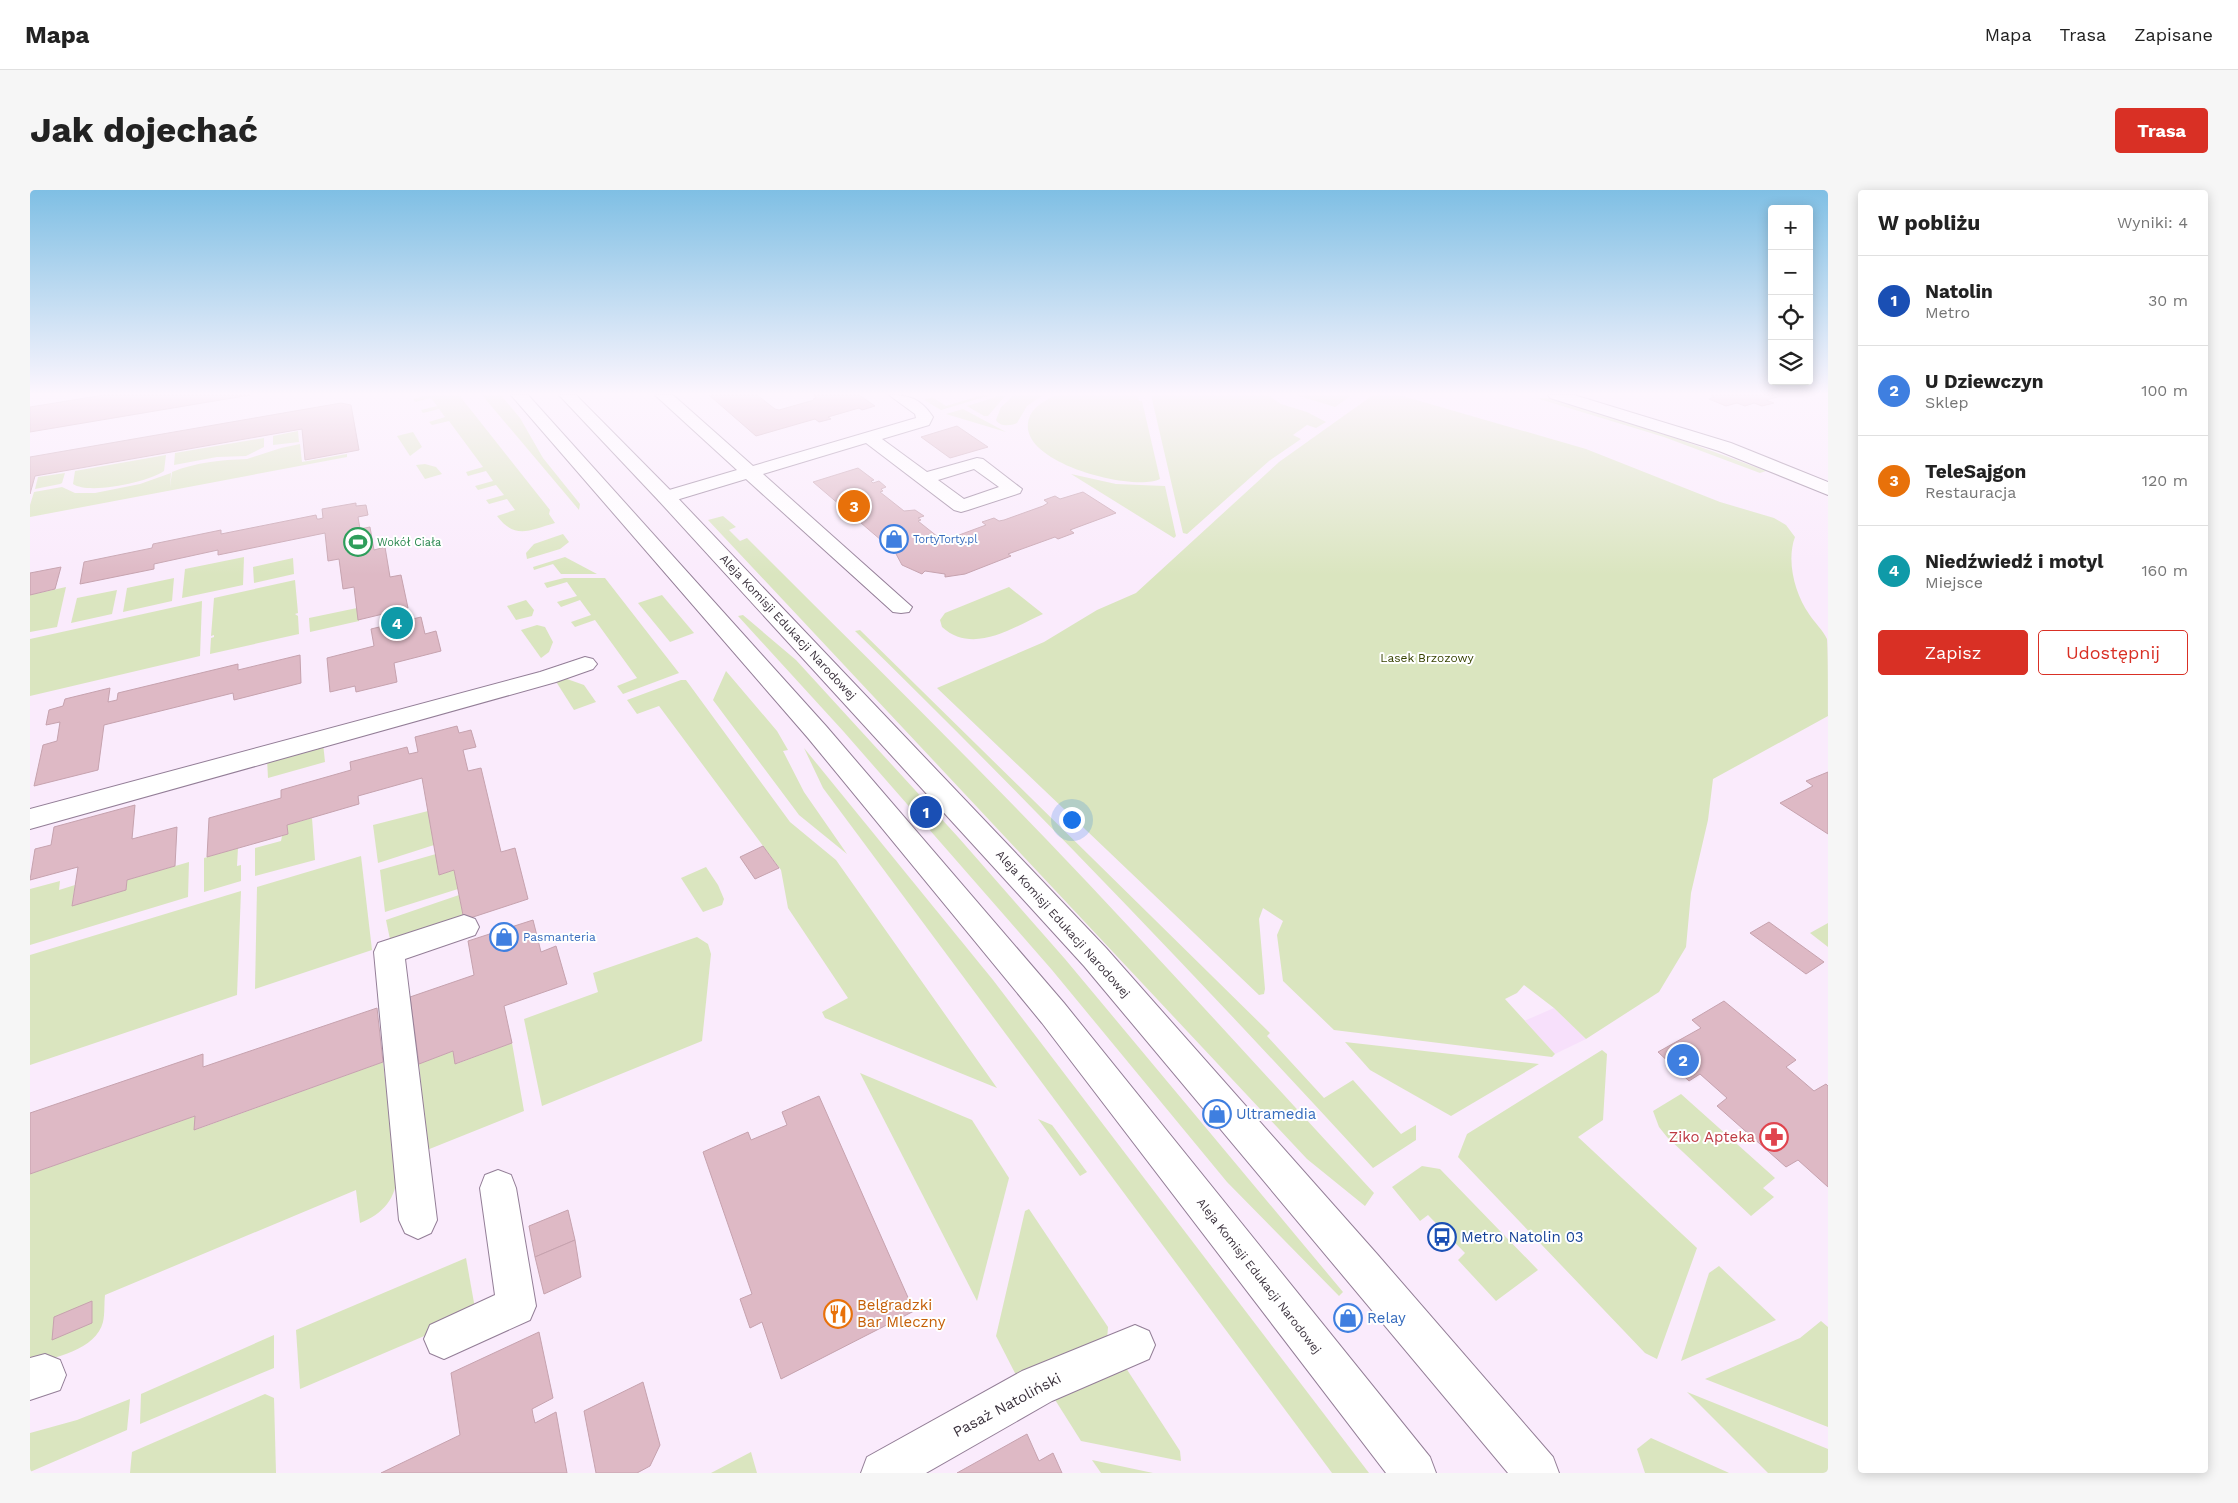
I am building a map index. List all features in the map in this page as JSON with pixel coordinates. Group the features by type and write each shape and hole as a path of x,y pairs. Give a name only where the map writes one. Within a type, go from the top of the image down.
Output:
{"street":[{"name":"Aleja Komisji Edukacji Narodowej","path":"588,455 644,504 1095,957 1357,1260 1537,1473"},
{"name":"Aleja Komisji Edukacji Narodowej","path":"609,455 644,504 818,732 1053,1013 1414,1473"},
{"path":"731,455 901,607"},
{"path":"644,504 810,455"},
{"path":"893,455 925,478"},
{"path":"1745,455 1828,489"},
{"path":"30,819 548,677 585,664"},
{"path":"418,1220 389,952 464,927"},
{"path":"444,1339 516,1306 498,1188"},
{"name":"Pasaż Natoliński","path":"883,1473 1037,1386 1135,1345"}],"shaded area":[{"path":"1554,1008 1586,1039 1555,1054 1524,1021"}],"green space":[{"path":"166,455 164,471 146,479 105,488 81,487 73,484 75,471"},
{"path":"175,455 248,455 217,457 174,465"},
{"path":"260,455 301,455 302,462 347,455 347,457 30,517 30,505 34,492 62,487 75,493 95,493 140,484 171,473 170,487 172,472 190,466 247,459"},
{"path":"474,455 506,455 550,510 549,514 555,523 523,531 510,528 497,516 515,510 507,499 489,504 486,500 504,495 496,485 478,490 475,486 493,481 486,471 468,476 466,472 483,467"},
{"path":"533,455 541,455 580,504 579,510"},
{"path":"1048,455 1154,455 1160,479 1147,482 1105,478 1060,462"},
{"path":"1165,455 1278,455 1187,534 1183,533"},
{"name":"Lasek Brzozowy","path":"1289,455 1601,455 1720,502 1774,518 1786,525 1795,537 1791,556 1796,587 1804,606 1827,639 1828,716 1713,779 1708,820 1691,893 1686,947 1659,992 1586,1039 1554,1008 1524,985 1517,993 1505,999 1555,1054 1552,1057 1334,1030 1283,981 1277,935 1283,921 1263,908 1259,919 1265,989 1264,994 1259,995 937,688 1044,642 1097,610 1136,593"},
{"path":"1712,455 1722,455 1766,471 1760,473"},
{"path":"425,464 436,467 442,474 425,479 416,465"},
{"path":"65,473 62,483 35,489 38,477"},
{"path":"1071,474 1116,484 1165,486 1176,536 1174,538"},
{"path":"723,516 736,527 729,530 740,541 747,538 972,763 1129,927 1374,1193 1365,1206 1307,1159 708,520"},
{"path":"563,534 569,542 560,549 527,559 526,553 534,544"},
{"path":"244,557 243,585 182,598 185,569"},
{"path":"565,557 597,574 561,574 553,564 534,570 533,567"},
{"path":"293,558 294,574 254,583 253,567"},
{"path":"174,578 172,601 123,612 127,588"},
{"path":"564,578 605,578 679,673 623,694 617,686 637,678 595,620 575,627 571,622 591,615 580,600 561,607 557,602 577,596 567,582 547,588 544,583"},
{"path":"295,580 298,613 295,614 298,616 299,634 210,654 211,638 214,637 214,635 211,636 214,598"},
{"path":"66,587 57,627 30,632 30,595"},
{"path":"1009,587 1043,614 1006,632 979,639 966,639 954,635 942,627 940,620 945,613"},
{"path":"117,590 112,614 71,623 77,598"},
{"path":"662,595 694,633 670,642 638,603"},
{"path":"526,600 534,610 532,616 516,620 507,606"},
{"path":"202,601 200,656 30,696 30,639"},
{"path":"357,608 359,621 310,632 309,618"},
{"path":"743,615 796,660 958,837 1065,959 1343,1292 1339,1296 1227,1182 1052,970 844,732 738,616"},
{"path":"537,625 545,627 553,642 549,652 541,658 521,630"},
{"path":"860,630 1270,1033 1267,1036 1324,1098 1353,1080 1401,1134 1416,1125 1416,1140 1373,1168 1118,896 855,631"},
{"path":"726,671 777,731 788,750 783,751 804,792 847,854 799,815 713,700"},
{"path":"567,679 584,685 596,702 574,710 555,680"},
{"path":"681,680 686,680 790,822 836,860 997,1088 825,1018 822,1012 848,998 788,908 781,870 659,706 637,714 627,700"},
{"path":"323,743 325,762 268,778 267,759"},
{"path":"804,748 993,980 1369,1473 1332,1473 823,788"},
{"path":"428,811 434,845 378,863 373,825"},
{"path":"312,818 315,860 255,876 255,848 281,841 282,836 288,834 287,825"},
{"path":"238,848 237,866 241,865 241,881 204,892 204,858"},
{"path":"436,854 439,875 454,870 458,889 385,912 380,870"},
{"path":"361,856 372,950 255,989 257,887"},
{"path":"189,862 188,897 30,945 30,889 60,881 59,890 75,885 72,905 126,890 127,880"},
{"path":"706,867 718,885 724,899 722,905 703,912 681,878"},
{"path":"241,891 237,995 30,1065 30,955"},
{"path":"459,895 464,920 391,944 386,920"},
{"path":"1828,923 1828,947 1810,933"},
{"path":"697,937 708,944 711,954 702,1041 542,1106 524,1019 598,992 593,973"},
{"path":"1345,1042 1539,1064 1451,1116 1370,1070"},
{"path":"512,1043 524,1111 427,1150 419,1064 453,1051 456,1064"},
{"path":"1602,1050 1607,1054 1603,1120 1578,1137 1697,1248 1657,1359 1645,1353 1458,1157 1467,1134"},
{"path":"383,1062 397,1173 394,1190 382,1210 360,1223 356,1190 105,1295 103,1322 99,1332 92,1340 73,1351 30,1364 30,1174 195,1116 195,1130"},
{"path":"860,1073 972,1120 1009,1178 977,1301"},
{"path":"1681,1094 1775,1178 1763,1188 1774,1197 1751,1216 1667,1137 1659,1127 1653,1111"},
{"path":"1038,1119 1052,1125 1087,1172 1080,1176"},
{"path":"1422,1166 1440,1169 1538,1270 1496,1301 1458,1260 1465,1253 1428,1215 1420,1221 1392,1187"},
{"path":"1029,1209 1108,1327 1107,1340 1017,1377 996,1336 1025,1211"},
{"path":"466,1258 476,1314 300,1389 296,1330"},
{"path":"1719,1266 1776,1320 1681,1361 1709,1273"},
{"path":"1821,1321 1828,1327 1828,1427 1705,1379 1800,1338"},
{"path":"274,1335 274,1368 140,1424 141,1394"},
{"path":"1124,1365 1180,1451 1181,1461 1081,1441 1052,1395"},
{"path":"1687,1392 1828,1449 1828,1473 1768,1473"},
{"path":"265,1394 274,1398 276,1473 130,1473 132,1452"},
{"path":"130,1399 127,1430 30,1472 30,1433 77,1420"},
{"path":"1651,1438 1729,1473 1645,1473 1637,1449"},
{"path":"751,1452 757,1473 711,1473"},
{"path":"1092,1460 1153,1473 1101,1473"}],"building":[{"path":"42,455 155,455 35,476 30,494 30,457"},
{"path":"305,455 333,455 305,460"},
{"path":"946,455 961,455 950,458"},
{"path":"858,468 874,480 871,481 873,483 879,481 886,487 881,489 883,491 880,492 904,511 915,510 924,516 918,518 921,520 918,521 943,541 986,525 982,522 994,518 999,521 1004,520 1043,506 1048,503 1044,500 1055,496 1060,499 1083,492 1116,513 1070,530 1074,533 1058,539 1055,537 1008,554 1011,556 965,574 945,577 945,574 925,571 922,574 902,565 895,552 813,482"},
{"path":"356,503 356,506 366,505 368,515 358,517 360,529 370,527 374,550 385,547 390,577 401,575 408,608 358,620 354,587 343,589 339,559 328,561 325,533 218,555 218,550 154,564 154,569 80,584 84,562 152,548 153,544 221,530 221,534 316,515 317,519 319,519 323,518 322,509"},
{"path":"61,567 55,589 30,595 30,573"},
{"path":"421,617 425,634 436,631 441,651 394,663 397,682 356,692 355,686 330,692 327,658 374,646 371,629"},
{"path":"300,655 301,683 234,700 233,693 104,725 98,770 34,786 43,745 57,741 60,722 46,725 49,710 63,706 65,699 110,688 108,702 117,700 118,693 238,664 238,670"},
{"path":"457,726 459,733 471,730 476,747 463,750 468,771 481,768 501,852 515,848 528,899 464,920 454,870 439,875 422,778 358,796 359,804 287,825 288,834 207,857 209,818 281,798 281,790 351,770 350,762 407,747 409,754 418,752 415,737"},
{"path":"1828,772 1828,834 1780,803 1813,786 1806,781"},
{"path":"135,805 132,839 177,827 175,866 127,880 126,890 72,906 78,867 30,880 35,849 51,845 54,827"},
{"path":"763,846 779,868 755,879 740,857"},
{"path":"533,920 541,952 556,946 567,984 504,1006 512,1043 455,1064 453,1051 419,1064 410,997 474,975 468,941"},
{"path":"1769,922 1824,962 1806,974 1750,933"},
{"path":"1724,1001 1796,1060 1786,1067 1814,1091 1826,1084 1828,1086 1828,1187 1798,1160 1786,1167 1717,1106 1727,1098 1700,1074 1689,1081 1658,1052 1701,1028 1692,1020"},
{"path":"377,1008 383,1062 194,1130 195,1116 30,1174 30,1113 203,1054 203,1067"},
{"path":"819,1096 914,1311 781,1379 762,1322 750,1328 740,1299 752,1294 703,1152 748,1132 751,1140 787,1125 782,1112"},
{"path":"568,1210 575,1240 535,1257 529,1226"},
{"path":"575,1240 581,1277 544,1294 535,1257"},
{"path":"92,1301 92,1323 52,1340 54,1317"},
{"path":"539,1332 553,1398 532,1409 533,1415 535,1423 556,1412 567,1473 381,1473 460,1435 451,1373"},
{"path":"643,1382 660,1445 650,1466 637,1473 596,1473 584,1411"},
{"path":"1027,1434 1039,1461 1053,1453 1062,1473 957,1473"}],"place":[{"name":"TeleSajgon","path":"854,506"},
{"name":"TortyTorty.pl","path":"894,539"},
{"name":"Wokół Ciała","path":"358,542"},
{"name":"Niedźwiedź i motyl","path":"397,623"},
{"name":"Natolin","path":"926,812"},
{"name":"Pasmanteria","path":"504,937"},
{"name":"U Dziewczyn","path":"1683,1060"},
{"name":"Ultramedia","path":"1217,1114"},
{"name":"Ziko Apteka","path":"1774,1137"},
{"name":"Metro Natolin 03","path":"1442,1237"},
{"name":"Belgradzki Bar Mleczny","path":"838,1314"},
{"name":"Relay","path":"1348,1318"}]}
